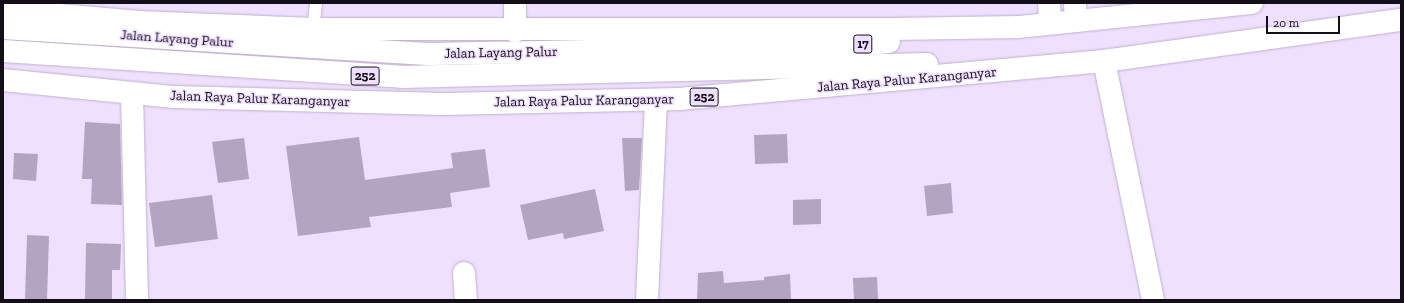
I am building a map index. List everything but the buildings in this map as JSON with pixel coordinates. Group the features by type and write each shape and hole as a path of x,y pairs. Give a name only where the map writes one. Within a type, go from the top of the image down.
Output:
{"main road":[{"path":"515,3 515,31"},
{"path":"3,10 139,22 313,29 515,31 1019,28 1050,13 1252,3"},
{"name":"Jalan Raya Palur Karanganyar","path":"3,80 132,94 443,104 656,100 1104,61 1401,20"},
{"name":"Jalan Layang Palur","path":"3,28 431,54 842,46 958,36 998,27"},
{"name":"Jalan Layang Palur","path":"3,51 371,76 727,70 942,63 991,72"},
{"path":"1104,61 1153,300"},
{"path":"132,94 137,300"},
{"path":"647,300 656,100"},
{"path":"464,273 466,300"}],"lane":[{"path":"313,29 316,3"}]}
